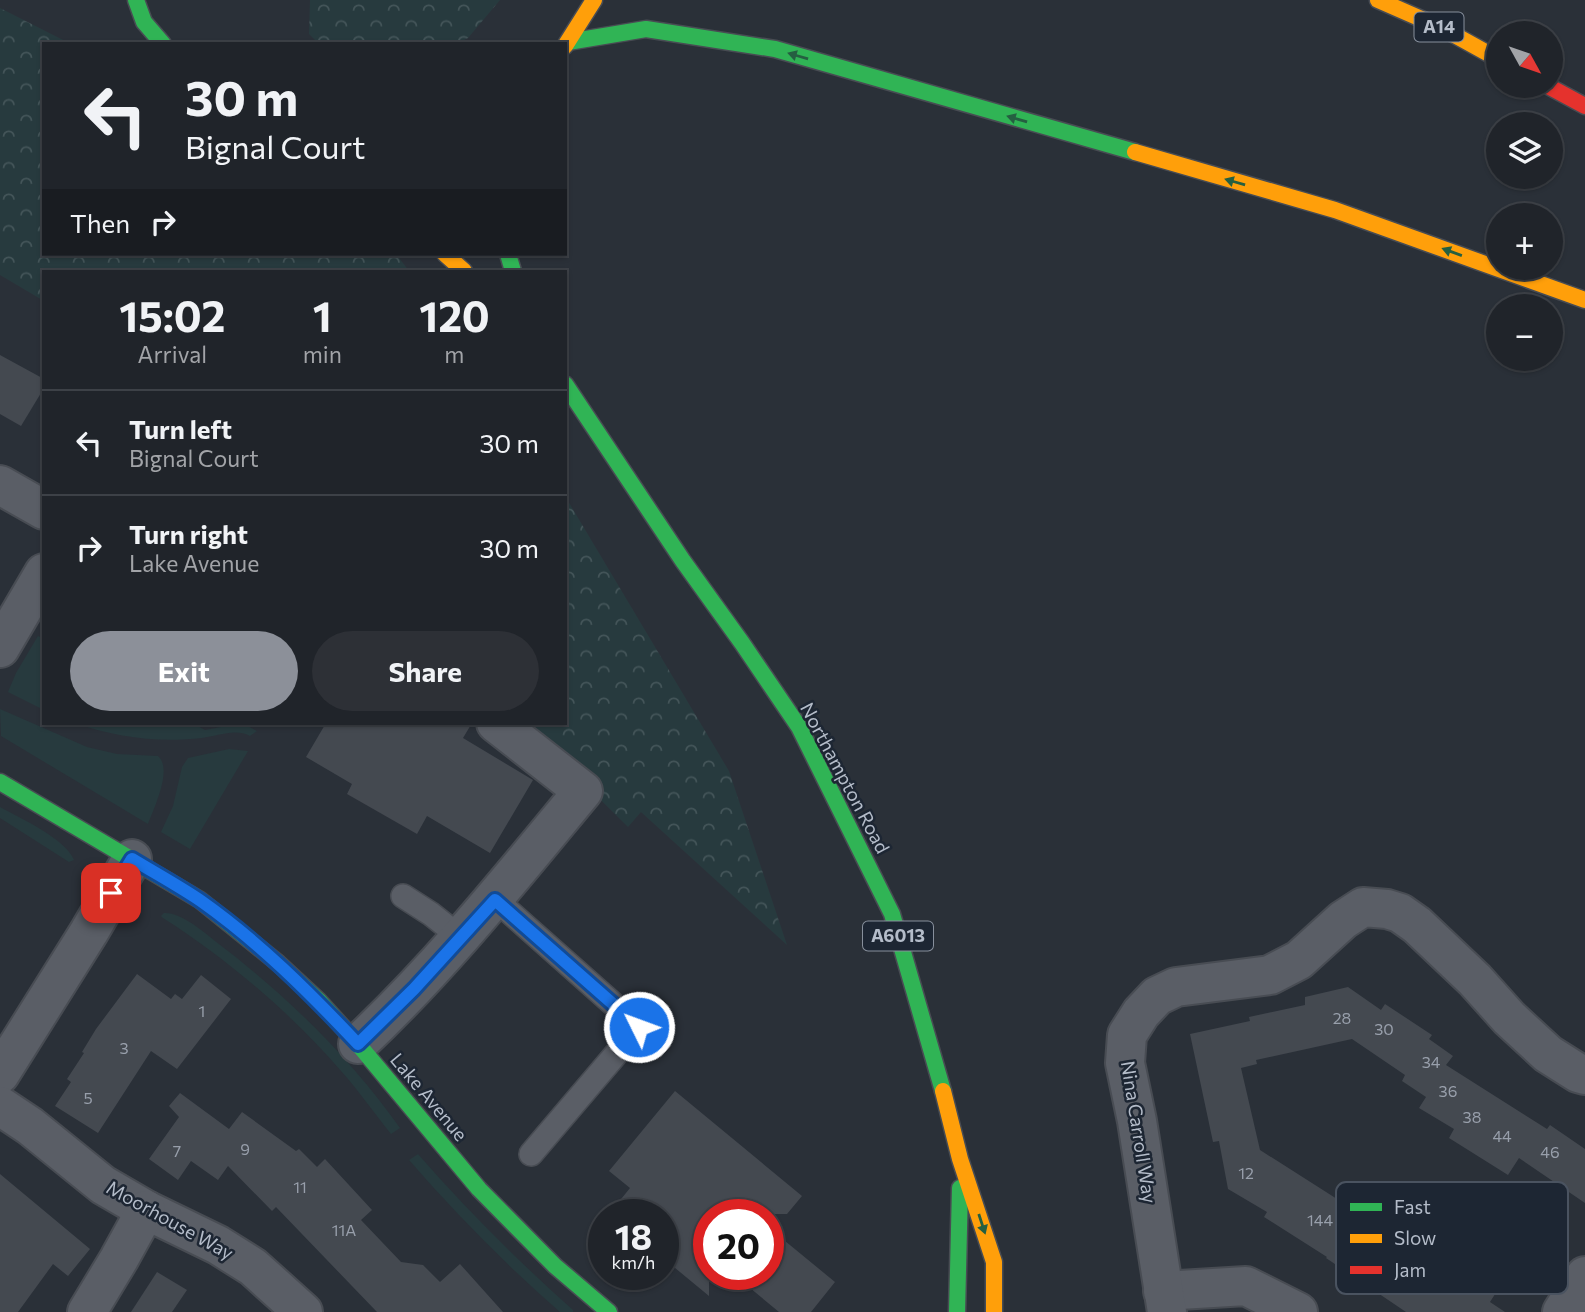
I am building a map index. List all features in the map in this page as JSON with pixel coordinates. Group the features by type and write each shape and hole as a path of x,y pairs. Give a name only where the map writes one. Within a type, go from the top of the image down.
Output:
{"main road":[{"path":"121,0 161,42"},
{"path":"136,0 144,22"},
{"path":"567,44 594,0"},
{"name":"A14","path":"1378,0 1441,28 1486,52"},
{"path":"567,44 646,29 775,49 1335,210 1585,300"},
{"path":"1563,94 1585,106"},
{"path":"448,256 463,270"},
{"name":"Northampton Road","path":"567,387 683,561 799,727 892,914 960,1159 994,1262 994,1312"},
{"name":"Lake Avenue","path":"0,782 200,900 248,938 318,1000 479,1189 555,1266 609,1312"},
{"name":"Northampton Road","path":"957,1312 960,1159"}],"street":[{"path":"0,485 42,509"},
{"path":"0,648 42,576"},
{"path":"358,1044 414,989 495,900 583,791 499,725"},
{"path":"0,1074 11,1034 89,932 132,859"},
{"name":"Nina Carroll Way","path":"1298,1312 1246,1286 1165,1302 1137,1121 1125,1063 1127,1035 1140,1013 1157,996 1177,987 1270,975 1299,960 1343,920 1363,907 1387,909 1401,913 1417,925 1548,1054 1585,1075"},
{"name":"Moorhouse Way","path":"0,1106 30,1126 103,1185 146,1210 218,1245 253,1267 303,1312"},
{"path":"87,1312 146,1210"},
{"path":"1562,1312 1585,1276"}],"lane":[{"path":"403,896 460,937"},
{"path":"495,900 639,1027 531,1154"}],"green space":[{"path":"310,0 500,0 468,38 460,42 317,42 309,34"},
{"path":"0,8 67,42 42,42 42,256 398,256 408,270 42,270 42,300 0,275"},
{"path":"567,499 729,771 787,945 641,812 628,827 525,725 567,725"},
{"path":"38,636 42,638 42,709 8,692"},
{"path":"0,709 87,747 117,754 158,756 164,770 163,779 148,824 1,736"},
{"path":"81,725 196,725 205,730 246,725 257,731 250,736 233,733 185,739 153,739 106,732"},
{"path":"229,749 248,751 190,849 161,832 173,806 182,767 188,758"},
{"path":"0,807 62,844 74,860 69,862 0,818"},
{"path":"164,913 177,916 198,927 291,1004 338,1051 400,1128 391,1134 348,1079 280,1008 234,969 163,918 161,916"},
{"path":"418,1154 493,1234 573,1312 560,1312 482,1239 409,1160"}],"building":[{"path":"0,355 42,378 42,391 21,426 0,414"},
{"path":"325,725 471,725 463,738 533,780 490,853 427,816 417,834 347,794 352,784 306,757"},
{"path":"137,974 171,999 175,994 182,999 201,975 231,999 177,1069 151,1051 98,1133 55,1106 71,1082 67,1079 96,1029"},
{"path":"1348,987 1381,1010 1385,1004 1432,1035 1429,1039 1453,1056 1446,1065 1547,1129 1550,1125 1585,1149 1585,1203 1568,1191 1568,1182 1554,1182 1519,1158 1508,1175 1449,1138 1454,1129 1419,1108 1426,1097 1402,1081 1405,1075 1352,1039 1256,1060 1257,1064 1241,1068 1260,1150 1336,1198 1336,1265 1264,1217 1267,1212 1228,1189 1219,1141 1213,1142 1190,1034 1305,1005 1305,997"},
{"path":"675,1091 802,1196 787,1214 784,1214 784,1199 693,1199 693,1283 679,1271 679,1199 621,1199 630,1188 609,1171"},
{"path":"180,1093 229,1129 242,1112 296,1151 299,1149 317,1167 325,1159 372,1210 361,1220 401,1262 423,1265 440,1282 460,1264 503,1312 377,1312 276,1207 272,1211 228,1166 218,1180 191,1161 178,1180 149,1159 179,1117 169,1106"},
{"path":"0,1174 90,1249 68,1276 53,1264 18,1312 0,1312"},
{"path":"784,1240 835,1282 811,1312 779,1312 752,1290 784,1290"},
{"path":"157,1272 187,1290 172,1312 131,1312"},
{"path":"1379,1294 1495,1294 1490,1302 1505,1312 1406,1312"}],"traffic: fast":[{"path":"136,0 144,22 161,42"},
{"path":"568,42 646,29 775,49 1135,152"},
{"path":"509,256 513,270"},
{"path":"567,387 683,561 799,727 892,914 943,1091"},
{"path":"0,782 200,900 278,963 318,1000 358,1044 479,1189 555,1266 609,1312"},
{"path":"957,1312 960,1188"}],"traffic: slow":[{"path":"567,43 594,0"},
{"path":"1378,0 1442,28 1486,52"},
{"path":"1135,152 1335,210 1585,300"},
{"path":"447,256 463,270"},
{"path":"943,1091 960,1159 994,1262 994,1312"}],"traffic: jam":[{"path":"1563,94 1585,106"}],"route":[{"path":"111,893 132,859 200,900 278,963 318,1000 358,1044 414,989 495,900 639,1027"}]}
